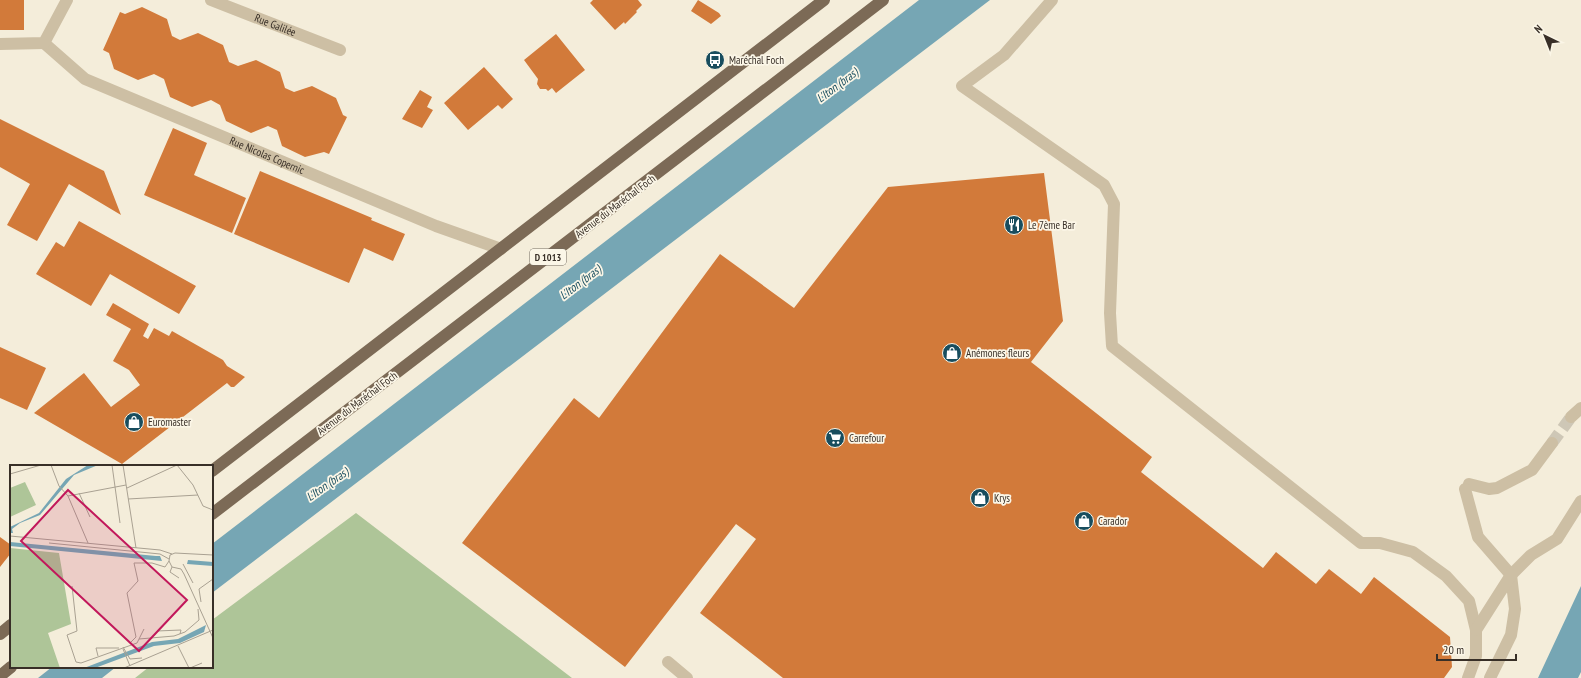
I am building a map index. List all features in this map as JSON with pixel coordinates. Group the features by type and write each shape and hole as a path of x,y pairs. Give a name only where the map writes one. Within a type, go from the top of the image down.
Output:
{"main road":[{"path":"213,470 824,0"},
{"name":"Avenue du Maréchal Foch","path":"213,513 883,0"},
{"path":"0,634 10,626"},
{"path":"0,676 11,668"}],"street":[{"path":"0,44 44,43 66,0"},
{"name":"Rue Galilée","path":"211,0 340,50"},
{"path":"1052,0 1004,56 962,86 1104,185 1114,204 1110,313 1112,346 1360,544 1380,543 1413,552 1446,576 1469,601 1476,630 1476,656 1468,678"},
{"name":"Rue Nicolas Copernic","path":"44,43 85,79 436,226 501,249"},
{"path":"1571,417 1581,408"},
{"path":"1490,678 1511,635 1515,609 1511,575 1478,537 1467,487 1497,488 1525,474 1532,470 1552,442"},
{"path":"1476,630 1511,575 1531,555 1557,539 1581,501"},
{"path":"668,662 687,678"}],"green space":[{"path":"356,513 572,678 135,678 148,668 213,668 213,619"}],"water":[{"name":"L'Iton (bras)","path":"919,0 990,0 213,592 213,543"},
{"path":"1581,586 1581,672 1578,678 1538,678"},
{"path":"51,668 115,668 102,678 38,678"}],"building":[{"path":"0,0 24,0 24,30 0,30"},
{"path":"593,0 638,0 642,5 625,24 624,22 615,30 590,3"},
{"path":"698,0 719,13 721,16 711,24 691,11"},
{"path":"142,7 167,19 172,36 180,40 198,33 223,45 229,62 238,66 256,60 280,72 285,88 294,92 312,86 336,98 343,115 347,117 329,154 324,152 305,157 282,146 277,130 268,126 251,133 226,121 220,105 211,100 192,107 170,97 164,79 154,74 138,80 114,69 109,53 103,50 120,12 125,14"},
{"path":"556,34 585,70 556,93 552,88 548,91 546,89 540,89 537,84 538,79 524,60"},
{"path":"484,67 513,99 502,109 498,105 468,130 444,103"},
{"path":"420,90 432,97 427,107 433,110 422,128 402,119"},
{"path":"0,119 104,171 121,215 69,184 37,241 7,225 30,184 0,167"},
{"path":"173,128 207,143 194,175 246,198 232,233 144,195"},
{"path":"260,171 372,218 371,220 405,234 393,261 364,248 349,283 234,234"},
{"name":"Carrefour","path":"1044,173 1063,321 1031,362 1152,457 1141,472 1263,568 1276,552 1316,584 1329,569 1361,594 1374,577 1450,637 1452,667 1444,678 783,678 700,613 756,539 736,524 625,667 462,543 574,398 599,418 720,254 794,308 888,187"},
{"path":"79,221 196,286 179,314 110,274 91,306 36,274 56,242 64,247"},
{"path":"113,303 149,324 143,336 148,339 154,328 169,336 172,331 223,360 227,366 245,377 234,387 231,387 227,383 122,464 34,413 84,373 111,407 140,385 129,370 113,361 131,329 106,315"},
{"path":"0,347 46,368 27,410 0,398"},
{"path":"0,537 10,544 10,554 0,567"}],"tunnel":[{"path":"1552,443 1571,417"}],"place":[{"name":"Maréchal Foch","path":"715,60"},
{"name":"Le 7ème Bar","path":"1014,225"},
{"name":"Anémones fleurs","path":"952,353"},
{"name":"Euromaster","path":"134,422"},
{"name":"Carrefour","path":"835,438"},
{"name":"Krys","path":"980,498"},
{"name":"Carador","path":"1084,521"}]}
